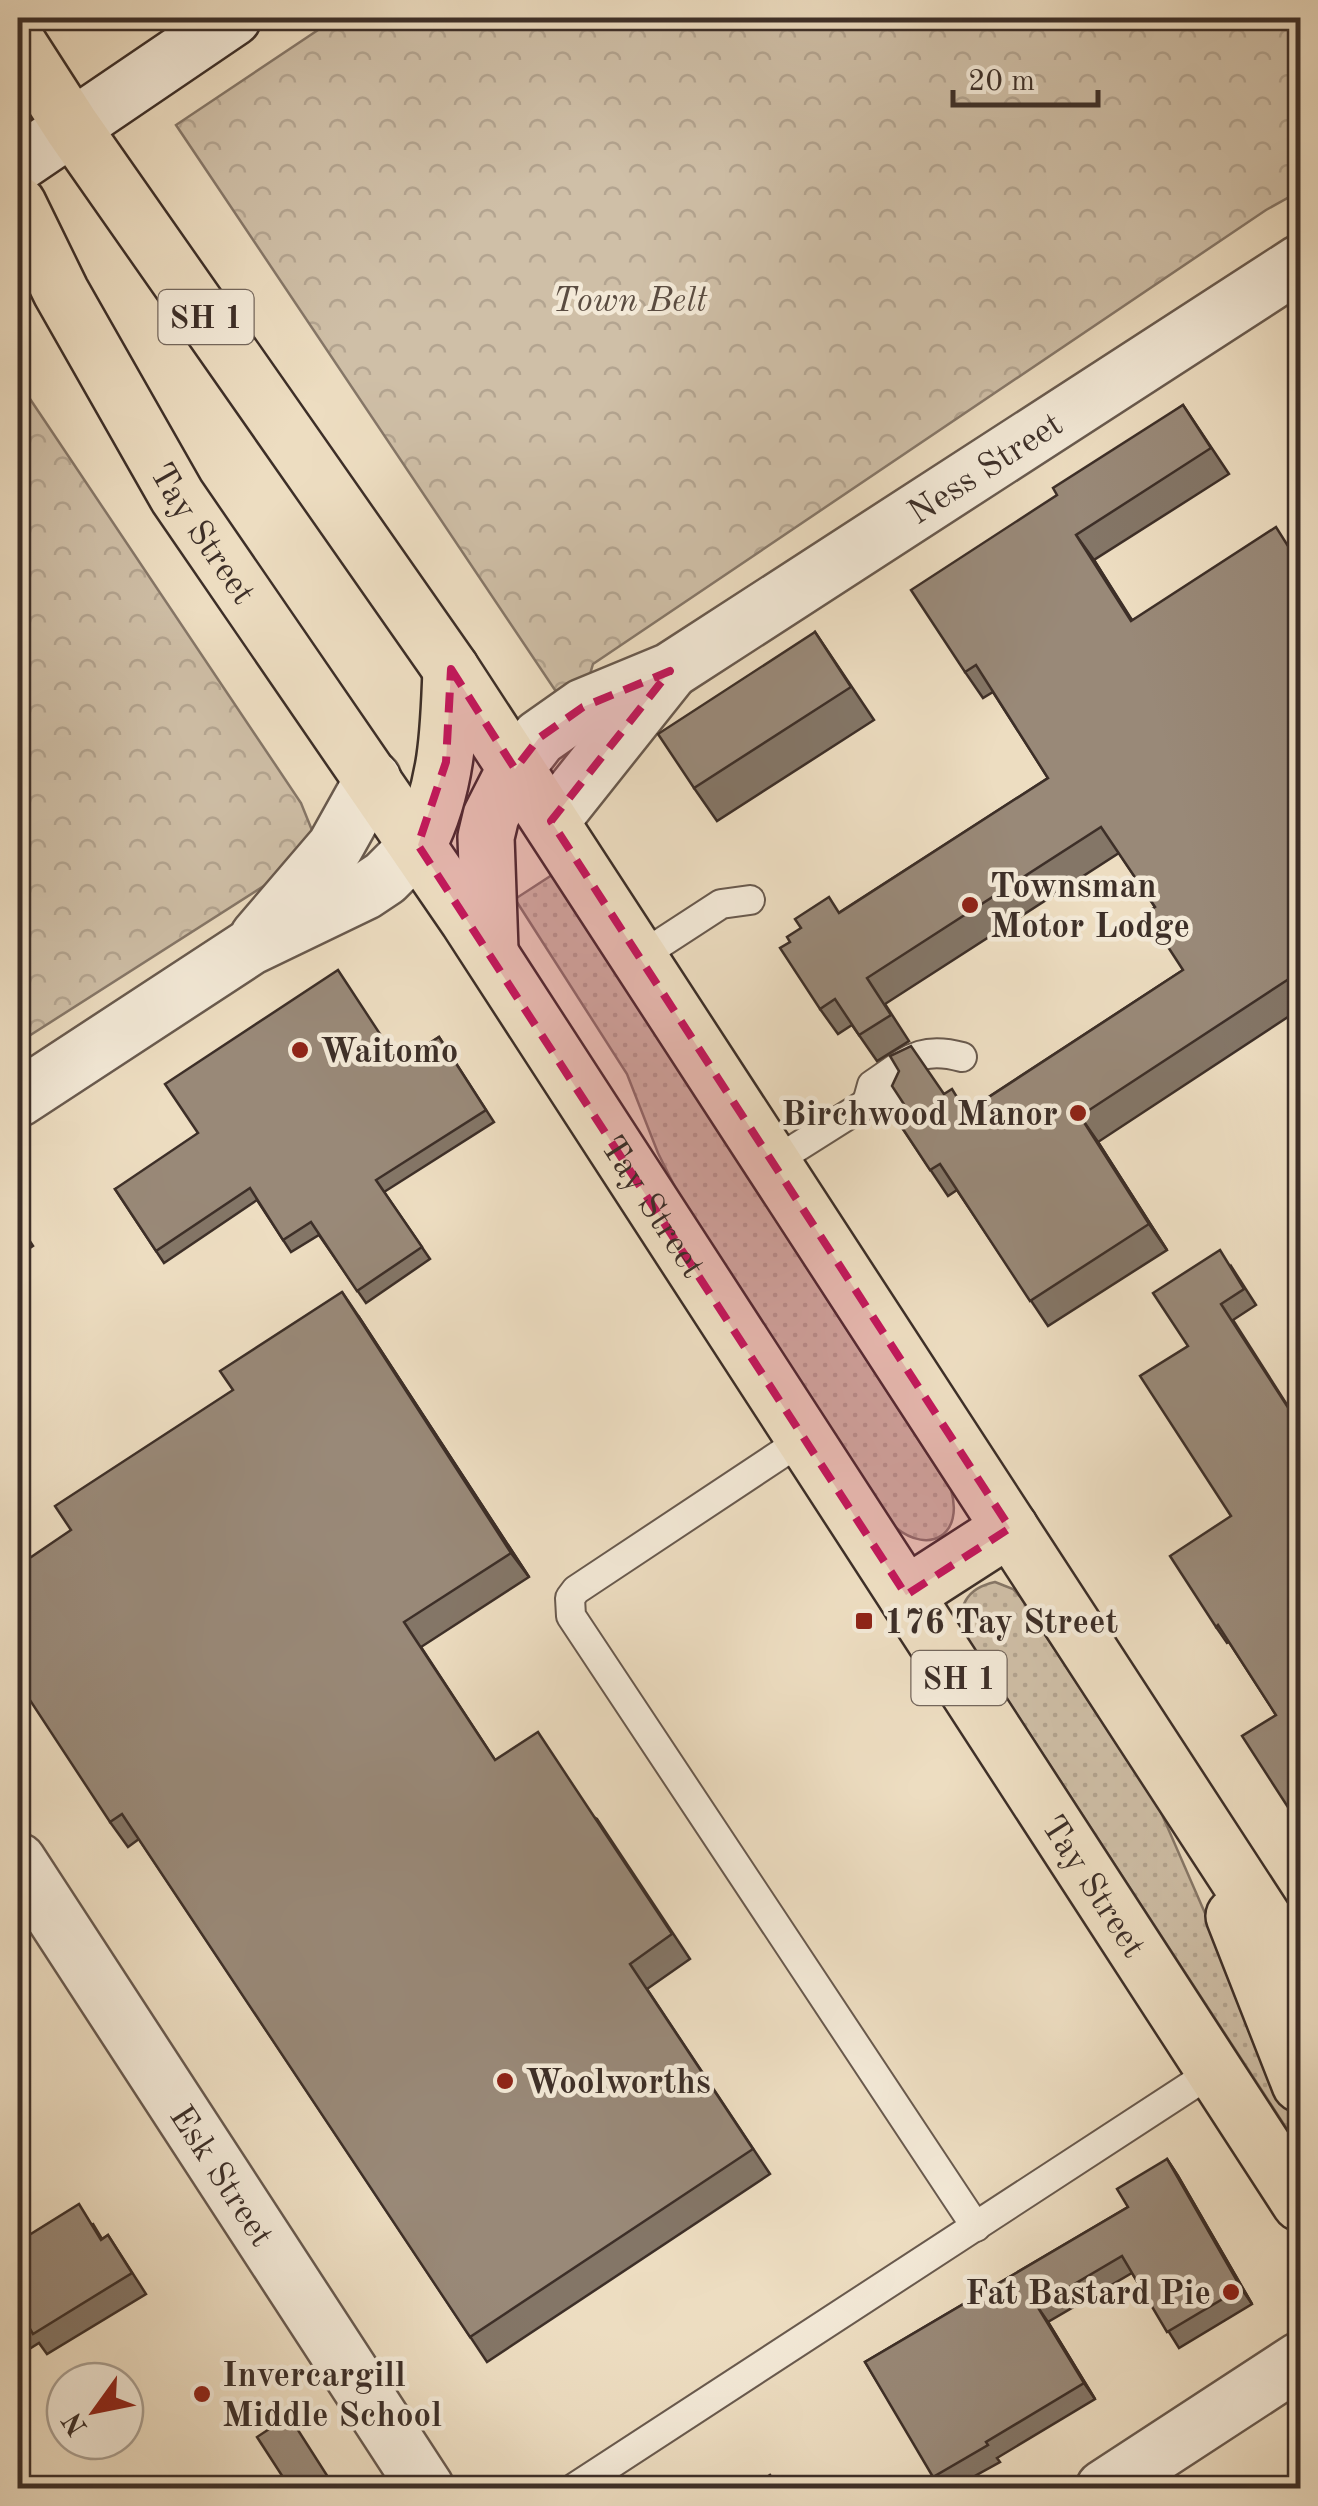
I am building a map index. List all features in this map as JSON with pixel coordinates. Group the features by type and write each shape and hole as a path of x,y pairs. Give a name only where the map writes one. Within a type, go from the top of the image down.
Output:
{"highway":[{"name":"SH 1","path":"18,43 551,821 1300,1974"},
{"name":"Tay Street","path":"18,204 70,309 177,496 490,954 1300,2203"},
{"path":"418,845 432,817 446,762 450,669"},
{"path":"490,954 486,837 491,816 515,769"},
{"path":"906,1595 1010,1528"},
{"path":"1169,1773 1216,1871 1300,2084"}],"street":[{"path":"18,164 233,18"},
{"name":"Ness Street","path":"515,769 539,738 583,707 670,672 1300,263"},
{"name":"Ness Street","path":"551,821 670,672"},
{"path":"250,947 335,847 373,779"},
{"path":"18,1099 250,947 364,892 385,878 418,845"},
{"name":"Esk Street","path":"18,1861 426,2488"},
{"path":"1104,2488 1300,2360"}],"lane":[{"path":"638,958 721,904 750,900"},
{"path":"867,1103 872,1085 919,1054 939,1051 962,1058 932,1076"},
{"path":"772,1163 867,1103 887,1106 900,1097"},
{"path":"805,1438 576,1590 570,1598 571,1616 976,2227"},
{"path":"574,2488 1215,2070"}],"highlighted area":[{"path":"451,669 515,769 539,738 583,707 670,671 551,821 1010,1528 906,1595 418,845 446,762"}],"green space":[{"name":"Town Belt","path":"336,18 1300,18 1300,191 1266,210 593,664 588,681 561,699 176,125"},
{"path":"18,381 301,803 320,850 18,1043"},
{"path":"552,875 951,1490 953,1518 941,1536 920,1540 895,1527 677,1191 627,1074 515,899"},
{"path":"995,1582 1013,1589 1021,1598 1160,1810 1300,2131 1300,2149 964,1633 962,1615 966,1600 977,1589"}],"building":[{"path":"1183,405 1211,448 1076,535 1131,621 1276,527 1300,565 1300,607 1291,613 1300,628 1300,977 1298,973 1080,1116 1149,1224 1030,1301 940,1164 930,1170 899,1123 911,1115 892,1086 899,1071 890,1056 911,1046 944,1094 952,1089 966,1112 1183,970 1146,913 1155,907 1101,827 867,978 891,1015 859,1035 835,999 820,1009 780,948 790,942 787,937 801,928 795,919 829,897 839,913 1048,778 976,665 965,672 911,590 1057,495 1053,488"},
{"path":"815,632 851,687 694,788 658,734"},
{"path":"338,970 399,1063 439,1037 486,1110 376,1180 422,1247 357,1291 311,1222 283,1240 250,1188 156,1251 115,1189 198,1133 165,1084"},
{"path":"1220,1250 1244,1289 1221,1304 1300,1426 1300,1810 1293,1815 1242,1736 1276,1715 1170,1556 1231,1516 1140,1376 1188,1346 1153,1293"},
{"path":"342,1292 511,1553 404,1622 495,1760 538,1732 672,1934 630,1964 753,2149 470,2337 122,1814 110,1822 18,1682 18,1566 71,1530 55,1506 233,1390 220,1371"},
{"path":"1167,2159 1241,2288 1167,2332 1122,2256 1037,2306 1084,2383 933,2477 865,2362 1128,2207 1117,2189"},
{"path":"79,2204 101,2240 108,2235 132,2273 33,2334 26,2322 18,2327 18,2242"},
{"path":"289,2416 335,2488 290,2488 257,2437"},
{"path":"770,2475 779,2488 749,2488"}],"place":[{"name":"Townsman Motor Lodge","path":"970,905"},
{"name":"Waitomo","path":"300,1050"},
{"name":"Birchwood Manor","path":"1078,1113"},
{"name":"176 Tay Street","path":"864,1621"},
{"name":"Woolworths","path":"505,2081"},
{"name":"Fat Bastard Pie","path":"1231,2292"},
{"name":"Invercargill Middle School","path":"202,2394"}]}
